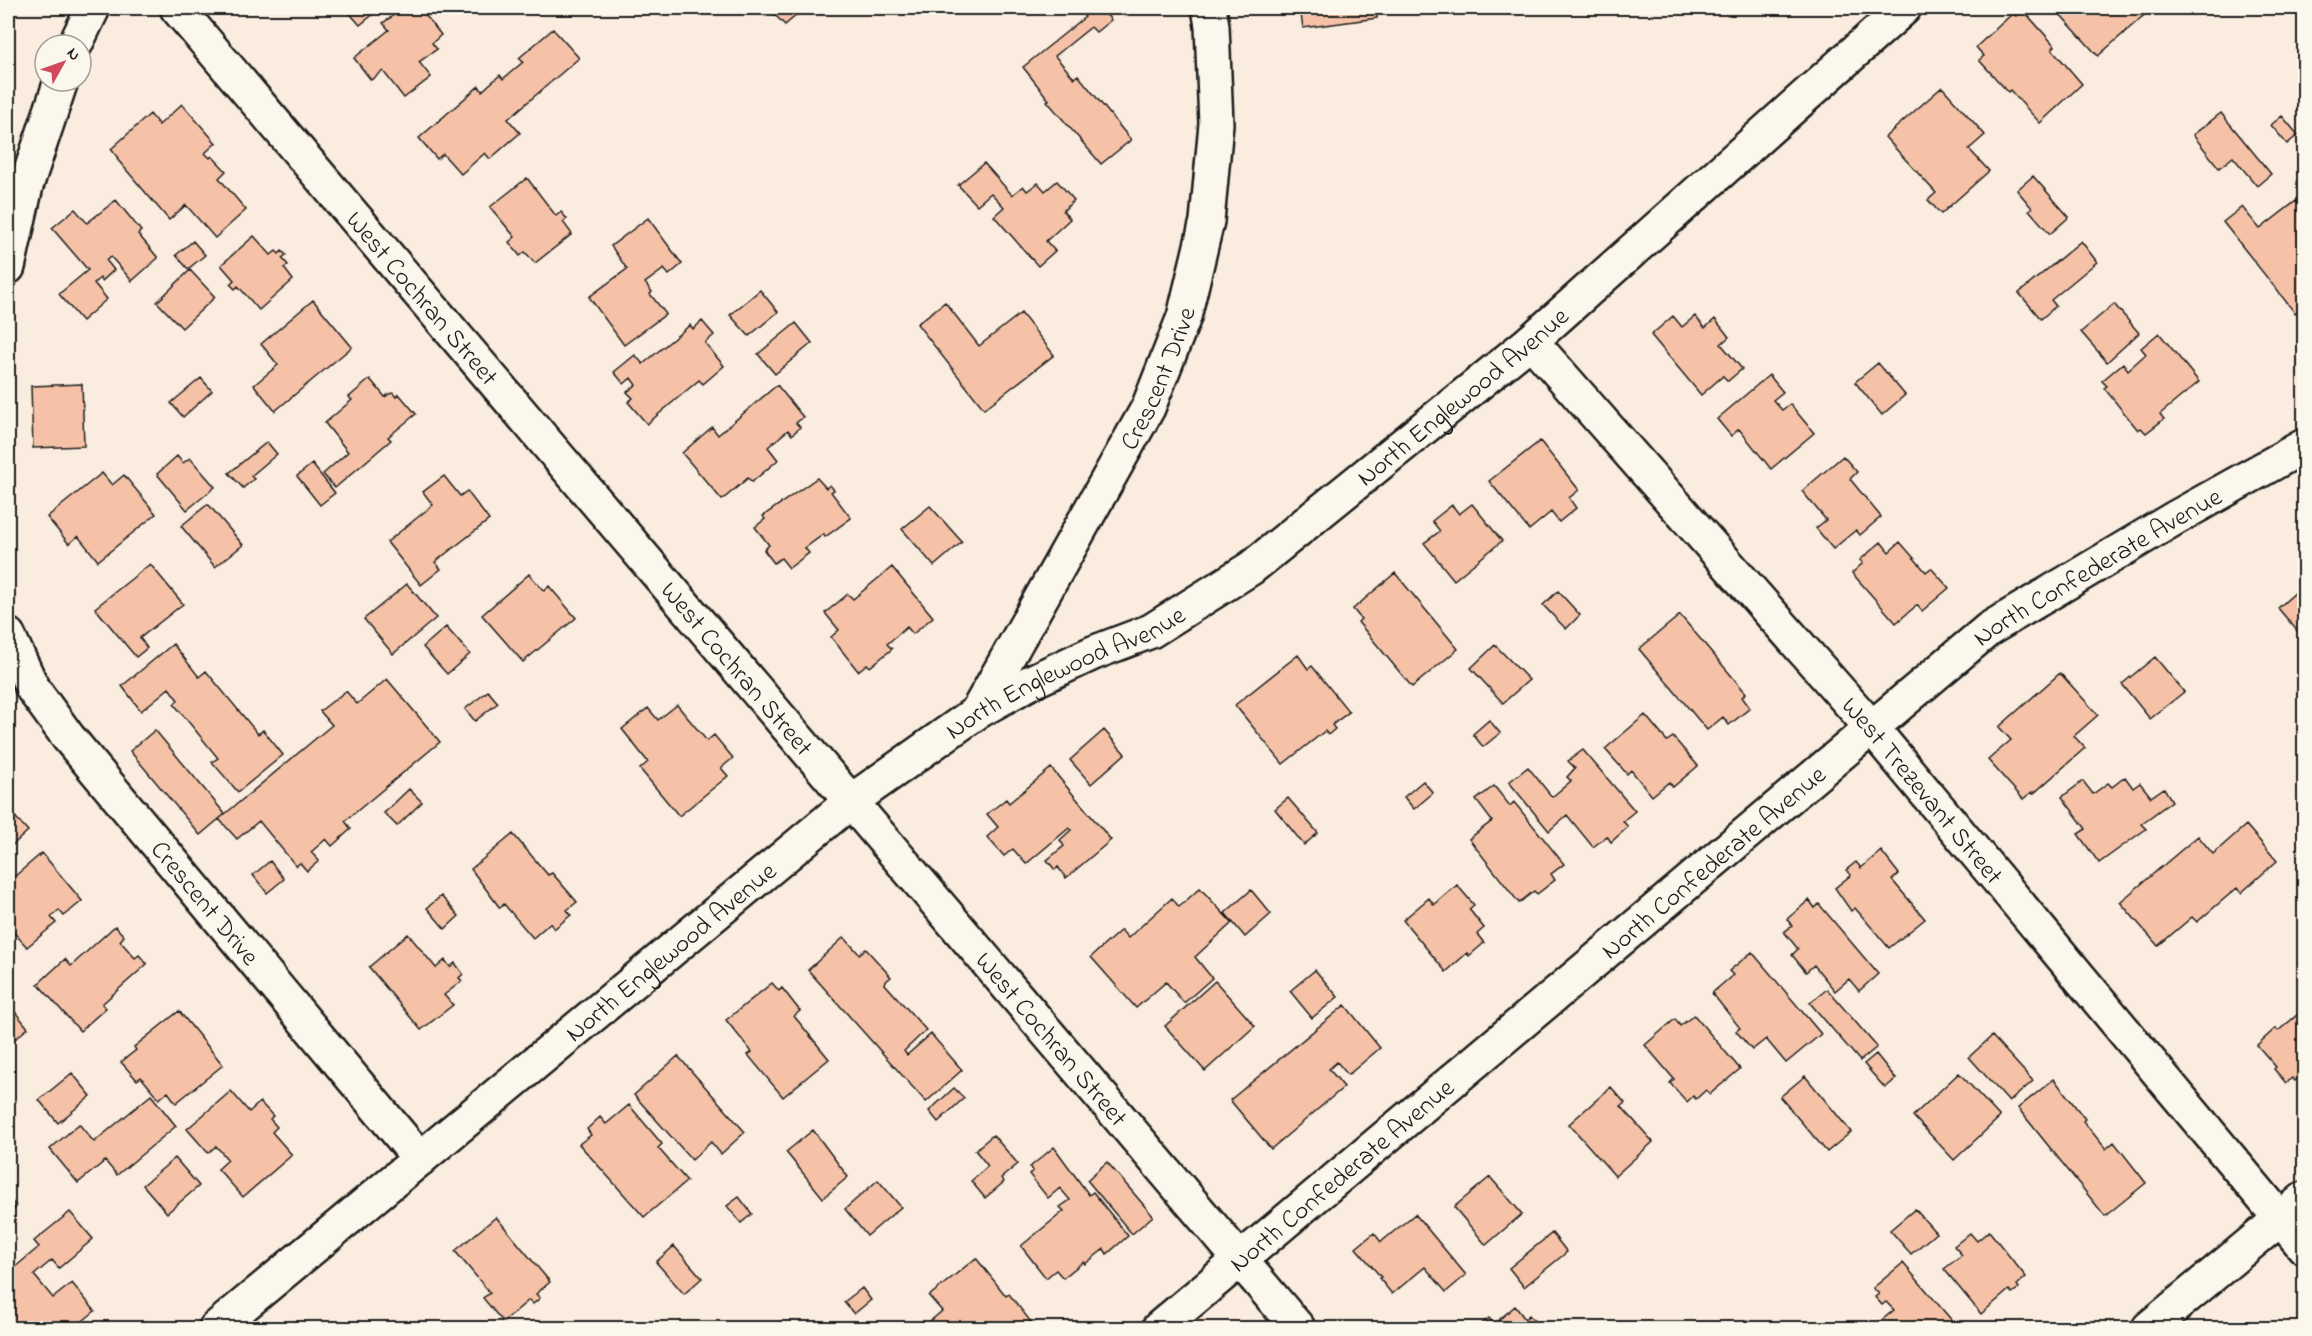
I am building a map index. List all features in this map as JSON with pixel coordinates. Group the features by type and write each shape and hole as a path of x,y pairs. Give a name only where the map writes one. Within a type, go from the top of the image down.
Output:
{"street":[{"path":"81,33 93,8"},
{"name":"West Cochran Street","path":"177,8 1298,1329"},
{"name":"Crescent Drive","path":"977,712 1148,408 1184,317 1207,221 1216,124 1212,26 1209,8"},
{"name":"North Englewood Avenue","path":"216,1329 850,802 977,712 1031,682 1093,653 1151,631 1251,568 1531,341 1904,8"},
{"path":"8,267 26,186 57,93"},
{"name":"West Trezevant Street","path":"1531,341 2293,1209 2304,1247"},
{"name":"North Confederate Avenue","path":"1159,1329 1989,629 2175,518 2304,446"},
{"name":"Crescent Drive","path":"8,635 33,689 68,737 420,1159"},
{"path":"2149,1329 2293,1209"}],"building":[{"path":"345,8 381,8 360,25"},
{"path":"404,8 420,8 441,35 432,43 437,49 419,62 431,77 404,98 383,71 371,80 354,58 389,30 383,23"},
{"path":"779,8 805,8 785,25 773,13"},
{"path":"1101,8 1111,20 1096,32 1091,27 1055,56 1074,78 1078,75 1131,140 1101,164 1047,101 1049,100 1023,67 1085,17 1078,9"},
{"path":"1300,8 1376,8 1377,18 1303,28"},
{"path":"2063,8 2151,9 2098,56 2058,12"},
{"path":"2023,10 2055,46 2052,49 2082,84 2040,123 1979,60 1984,56 1976,47 2013,13 2016,16"},
{"path":"553,29 579,58 508,119 520,133 490,159 485,153 461,174 443,154 437,159 419,138 479,86 482,91 500,75 503,79 523,62 519,58"},
{"path":"1942,87 1985,135 1969,149 1989,171 1941,214 1928,200 1936,193 1885,137"},
{"path":"182,104 216,143 205,153 210,158 212,156 226,171 219,178 246,210 215,238 186,205 169,220 111,149 150,114 159,125"},
{"path":"2221,113 2271,174 2257,186 2233,157 2219,168 2193,135"},
{"path":"2282,116 2298,135 2287,144 2271,125"},
{"path":"984,163 1012,195 1023,186 1027,191 1038,183 1045,191 1057,181 1074,200 1063,211 1070,219 1046,241 1055,251 1038,266 994,216 1004,207 991,193 977,205 958,185"},
{"path":"2033,176 2069,217 2050,234 2029,210 2032,208 2017,190"},
{"path":"527,178 556,216 561,212 567,219 563,222 572,234 535,263 525,252 520,256 509,242 515,237 490,207"},
{"path":"116,200 141,231 138,234 158,258 132,281 111,257 106,260 114,270 102,281 100,278 94,283 107,299 82,321 59,294 88,270 52,228 75,209 87,223"},
{"path":"2296,201 2304,211 2304,305 2295,313 2223,222 2242,207 2260,229"},
{"path":"648,218 682,264 669,275 664,269 645,283 652,292 650,294 666,314 624,345 589,297 627,269 611,246"},
{"path":"254,236 271,255 276,251 279,254 282,251 286,255 282,258 288,265 284,268 293,280 259,310 238,286 235,289 230,284 234,280 221,265"},
{"path":"193,241 205,255 188,269 176,255"},
{"path":"2081,241 2097,262 2051,300 2056,306 2041,319 2019,293"},
{"path":"190,270 215,297 182,328 157,302"},
{"path":"760,290 778,312 749,336 730,315"},
{"path":"313,300 352,347 275,411 254,385 278,365 261,344"},
{"path":"945,302 979,346 1021,313 1054,355 984,409 917,324"},
{"path":"2114,304 2139,333 2107,362 2081,332"},
{"path":"1673,316 1682,327 1695,316 1705,328 1715,319 1729,337 1721,344 1742,369 1728,381 1723,376 1701,395 1651,335"},
{"path":"702,321 714,335 705,343 724,366 703,384 699,380 647,424 628,402 633,398 627,392 636,385 631,378 624,384 614,372 635,355 643,364 690,325 693,329"},
{"path":"796,323 812,343 775,374 758,354"},
{"path":"2159,333 2199,382 2160,414 2164,419 2146,433 2141,428 2138,430 2104,388 2107,386 2102,381 2123,363 2128,370 2146,354 2141,348"},
{"path":"1878,363 1905,395 1882,415 1855,382"},
{"path":"1769,375 1783,392 1773,400 1782,410 1790,404 1814,433 1771,469 1739,429 1731,436 1717,419"},
{"path":"201,378 212,391 183,417 171,403"},
{"path":"370,379 385,397 393,393 396,397 399,394 416,414 388,437 391,440 335,488 323,474 348,452 325,423 352,400 349,397"},
{"path":"82,384 84,446 33,448 31,386"},
{"path":"777,385 803,417 796,423 800,427 792,435 788,430 768,447 778,460 752,482 748,478 722,500 682,453 712,427 718,435"},
{"path":"1540,441 1579,490 1569,498 1576,508 1559,522 1551,512 1529,530 1489,481"},
{"path":"267,442 277,454 251,476 254,479 243,488 229,473"},
{"path":"177,456 183,463 190,458 215,487 187,510 157,474"},
{"path":"1843,456 1857,472 1850,479 1881,517 1860,535 1856,530 1833,549 1816,528 1826,520 1802,491"},
{"path":"312,464 335,493 320,505 297,476"},
{"path":"102,473 112,485 124,475 156,514 98,561 78,536 69,544 47,517"},
{"path":"444,476 460,496 467,491 489,520 435,562 441,569 421,585 387,542 433,505 423,492"},
{"path":"817,478 826,488 830,485 834,490 831,492 851,518 805,548 809,553 789,568 781,558 774,563 764,550 769,545 755,527 765,519 763,516"},
{"path":"208,504 243,545 215,567 181,526"},
{"path":"1472,504 1502,541 1454,580 1424,543 1440,531 1432,521 1452,505 1459,514"},
{"path":"930,506 962,542 934,566 902,529"},
{"path":"1881,542 1889,552 1900,542 1926,572 1931,568 1949,588 1922,611 1917,605 1896,623 1852,573 1863,563 1860,560"},
{"path":"150,564 183,604 140,638 147,648 136,657 95,608"},
{"path":"892,567 933,617 913,634 907,627 887,644 892,649 870,667 867,664 858,671 831,637 839,630 825,613 848,594 853,599"},
{"path":"1395,573 1458,649 1412,687 1358,622 1361,619 1353,609"},
{"path":"529,574 544,591 549,586 576,618 523,662 482,615"},
{"path":"407,584 436,618 393,654 364,619"},
{"path":"2304,585 2304,639 2278,608"},
{"path":"1558,591 1580,615 1566,629 1543,605"},
{"path":"1680,615 1746,693 1742,697 1750,708 1729,725 1723,717 1707,730 1639,649"},
{"path":"446,627 470,654 447,674 423,647"},
{"path":"173,644 199,677 206,671 258,734 263,730 283,755 238,792 212,762 218,758 174,704 178,700 169,688 141,711 122,686"},
{"path":"1495,645 1529,680 1503,703 1471,668"},
{"path":"1298,655 1308,669 1312,666 1349,712 1332,725 1335,729 1328,735 1325,731 1283,764 1235,705"},
{"path":"2155,657 2184,692 2150,719 2122,684"},
{"path":"2060,673 2098,715 2074,736 2085,748 2033,794 2032,792 2023,799 1988,760 2011,740 1999,727"},
{"path":"387,679 440,742 345,821 351,829 332,846 326,839 311,852 319,861 307,871 300,863 296,866 259,821 237,839 219,819 332,725 320,711 346,691 357,704"},
{"path":"488,691 498,703 475,721 465,709"},
{"path":"677,705 707,741 714,735 733,758 721,768 728,776 679,816 640,769 648,762 622,729 648,708 658,720"},
{"path":"1645,715 1667,741 1673,737 1698,766 1673,787 1669,782 1652,796 1631,770 1627,774 1605,749"},
{"path":"1489,720 1500,733 1483,747 1473,734"},
{"path":"155,730 225,814 200,835 130,751"},
{"path":"1104,730 1125,754 1091,784 1070,760"},
{"path":"1583,750 1635,811 1623,821 1628,827 1611,842 1607,836 1593,847 1567,815 1549,831 1509,782 1528,767 1552,797 1571,781 1567,777 1575,768 1568,761"},
{"path":"1051,768 1111,840 1066,878 1058,867 1055,870 1047,860 1064,846 1060,840 1071,830 1069,828 1026,864 1013,849 1004,856 987,837 998,827 987,814 1006,799 1009,803"},
{"path":"2125,777 2133,788 2140,783 2151,797 2164,788 2172,801 2141,824 2146,829 2099,863 2078,834 2086,829 2062,797 2083,781 2093,794 2108,783 2112,787"},
{"path":"1423,781 1433,793 1414,809 1404,797"},
{"path":"1494,786 1510,806 1514,802 1564,864 1551,874 1555,880 1537,894 1534,891 1519,903 1469,839 1492,821 1476,800"},
{"path":"409,789 422,802 397,826 384,813"},
{"path":"1288,798 1318,833 1304,845 1275,809"},
{"path":"8,809 28,831 8,849"},
{"path":"2246,825 2277,861 2241,893 2237,888 2197,922 2192,917 2158,946 2120,902 2198,836 2213,854"},
{"path":"513,834 548,875 552,873 577,902 567,910 571,915 554,929 550,923 533,938 504,904 500,908 471,869"},
{"path":"1881,851 1899,874 1892,880 1925,919 1889,948 1855,908 1851,911 1835,888 1851,875 1846,870 1856,862 1861,868"},
{"path":"42,853 82,901 64,916 59,910 51,917 56,923 27,947 8,926 8,882"},
{"path":"270,861 284,879 267,893 253,875"},
{"path":"1457,885 1474,905 1469,909 1484,928 1477,934 1484,943 1469,956 1467,953 1446,972 1403,920 1429,898 1434,905"},
{"path":"1200,888 1232,923 1195,957 1212,978 1184,1003 1166,982 1136,1008 1091,957 1121,930 1128,938 1172,898 1179,907"},
{"path":"1251,890 1271,914 1245,937 1225,913"},
{"path":"441,896 459,916 445,929 427,908"},
{"path":"1809,900 1815,908 1819,904 1878,974 1859,991 1849,979 1835,991 1814,965 1806,972 1792,955 1798,949 1784,932 1792,926 1787,919"},
{"path":"115,926 124,936 120,941 135,958 139,955 147,964 102,1004 106,1008 80,1031 38,984 65,959 71,966"},
{"path":"408,934 436,968 445,960 450,967 455,963 463,974 459,978 462,981 444,995 453,1005 421,1030 369,967"},
{"path":"844,937 859,954 866,949 891,977 884,983 926,1030 904,1051 907,1055 931,1034 962,1070 926,1102 808,970"},
{"path":"1752,952 1821,1034 1786,1063 1766,1039 1752,1050 1736,1031 1740,1028 1712,993 1733,975 1729,971"},
{"path":"1315,970 1338,997 1312,1018 1290,991"},
{"path":"1215,981 1255,1026 1205,1071 1165,1026"},
{"path":"772,983 779,991 782,988 800,1011 794,1016 829,1059 783,1097 748,1055 752,1052 726,1020"},
{"path":"1827,989 1877,1047 1860,1061 1810,1003"},
{"path":"8,1003 28,1028 8,1045"},
{"path":"1345,1005 1380,1048 1348,1075 1337,1062 1329,1069 1344,1087 1271,1149 1230,1100"},
{"path":"2303,1010 2304,1073 2295,1081 2292,1078 2286,1083 2257,1045 2276,1028 2278,1031"},
{"path":"179,1011 223,1065 176,1103 168,1092 159,1099 141,1077 137,1080 121,1062 136,1050 134,1047"},
{"path":"1694,1015 1740,1069 1710,1094 1706,1090 1696,1099 1693,1096 1687,1102 1670,1083 1674,1079 1645,1045 1675,1019 1680,1026"},
{"path":"1992,1036 2033,1081 2009,1102 1969,1057"},
{"path":"1876,1054 1896,1079 1885,1088 1864,1064"},
{"path":"678,1056 745,1132 721,1154 711,1142 692,1160 634,1095"},
{"path":"72,1073 91,1096 58,1123 39,1100"},
{"path":"1959,1073 2000,1117 1954,1160 1913,1116"},
{"path":"1805,1076 1851,1132 1827,1152 1780,1097"},
{"path":"2054,1079 2106,1149 2114,1142 2146,1183 2105,1216 2018,1108"},
{"path":"1611,1087 1625,1103 1621,1106 1653,1142 1615,1176 1569,1124"},
{"path":"954,1088 964,1098 938,1122 929,1111"},
{"path":"231,1091 249,1112 260,1102 273,1116 270,1119 277,1127 272,1132 292,1155 243,1197 218,1169 228,1160 216,1146 208,1153 187,1129"},
{"path":"151,1095 176,1126 117,1175 105,1161 78,1183 50,1149 79,1124 94,1142"},
{"path":"629,1105 662,1144 658,1148 687,1181 644,1217 579,1144 591,1135 587,1129 600,1117 606,1124"},
{"path":"813,1130 848,1177 823,1198 786,1152"},
{"path":"993,1135 1018,1164 1001,1178 1004,1182 985,1198 971,1181 988,1166 975,1150"},
{"path":"1054,1147 1089,1195 1093,1192 1128,1236 1107,1254 1104,1249 1063,1278 1056,1270 1046,1278 1021,1246 1064,1211 1060,1207 1070,1200 1060,1188 1048,1198 1029,1174 1033,1171 1030,1167"},
{"path":"175,1158 199,1186 167,1213 143,1185"},
{"path":"1107,1162 1153,1216 1132,1234 1087,1180"},
{"path":"1490,1177 1522,1214 1486,1245 1454,1207"},
{"path":"878,1180 901,1207 867,1236 845,1209"},
{"path":"8,1196 16,1207 8,1217"},
{"path":"739,1197 752,1214 741,1223 727,1206"},
{"path":"1915,1209 1936,1233 1911,1254 1890,1230"},
{"path":"70,1212 93,1239 59,1268 52,1260 34,1275 53,1298 72,1283 95,1311 74,1328 8,1328 8,1273 39,1247 34,1241"},
{"path":"1415,1214 1466,1275 1446,1292 1425,1267 1392,1294 1379,1278 1381,1277 1356,1248 1374,1233 1381,1242"},
{"path":"496,1217 550,1282 536,1294 540,1298 533,1304 529,1300 503,1322 483,1298 490,1293 455,1251"},
{"path":"1989,1231 2026,1277 2017,1285 2019,1288 2012,1293 2009,1290 1981,1314 1944,1269 1962,1255 1954,1246 1970,1233 1977,1241"},
{"path":"1552,1233 1567,1252 1524,1287 1509,1268"},
{"path":"674,1246 702,1278 684,1294 656,1262"},
{"path":"976,1258 1006,1296 1009,1294 1031,1322 1023,1328 932,1328 928,1323 942,1311 929,1296"},
{"path":"1903,1263 1954,1323 1950,1328 1878,1328 1876,1325 1894,1310 1886,1302 1882,1305 1875,1297 1879,1294 1873,1288"},
{"path":"862,1288 871,1300 854,1314 844,1302"},
{"path":"1515,1306 1525,1319 1529,1315 1539,1326 1537,1328 1476,1328 1489,1318 1494,1324"}]}
